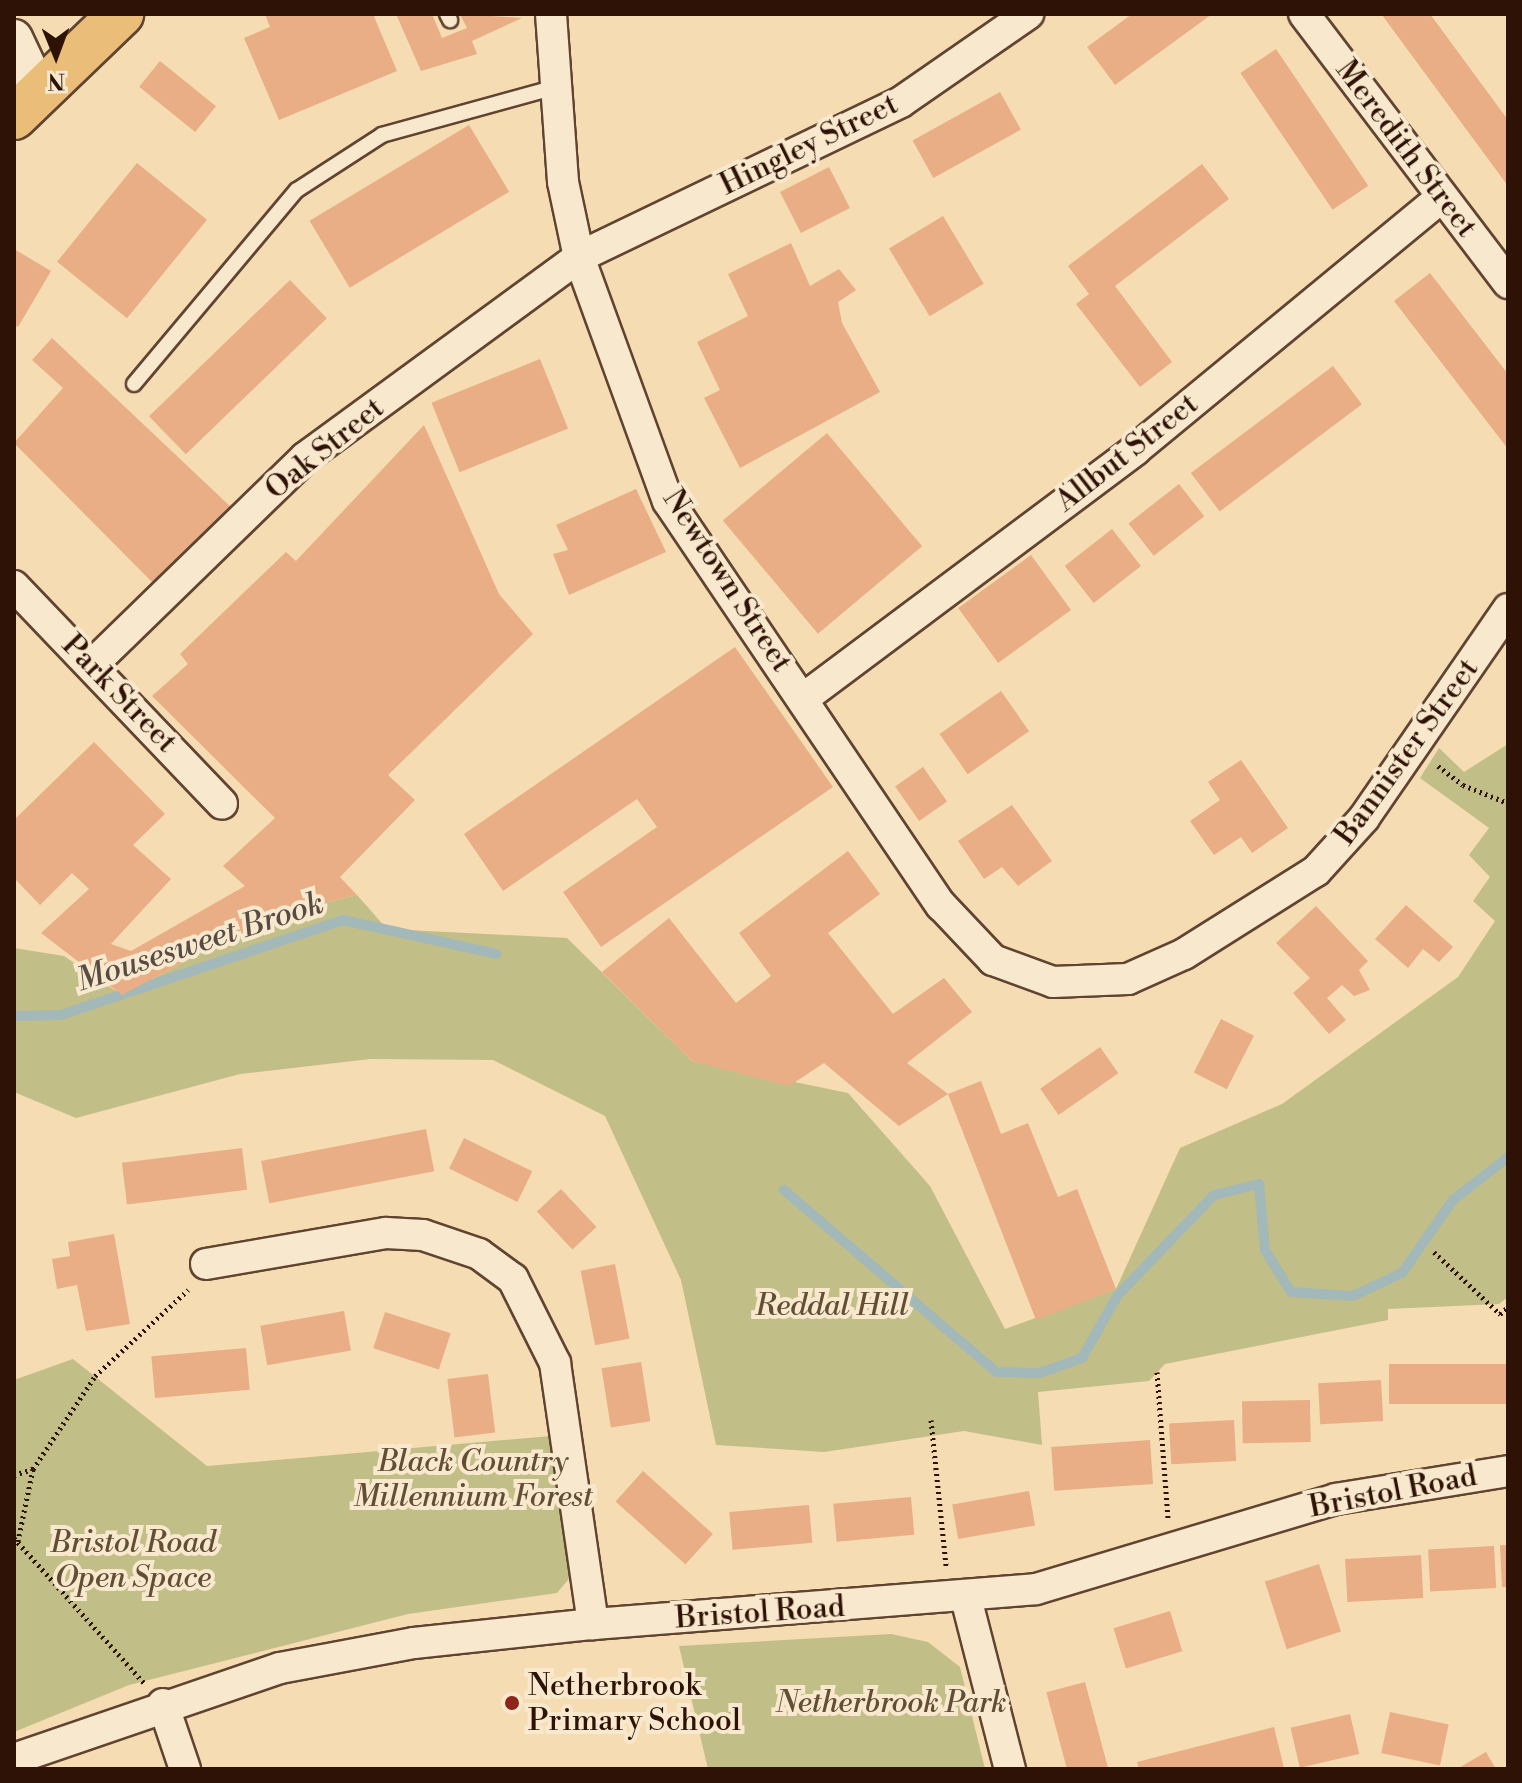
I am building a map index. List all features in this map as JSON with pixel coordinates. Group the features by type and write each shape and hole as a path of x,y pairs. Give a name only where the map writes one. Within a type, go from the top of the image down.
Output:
{"main road":[{"path":"26,104 121,14"}],"street":[{"name":"Newtown Street","path":"551,14 563,182 579,257 668,501 941,905 984,952 1053,982 1128,979"},
{"name":"Hingley Street","path":"579,257 901,102 1028,14"},
{"name":"Meredith Street","path":"1304,14 1508,283"},
{"path":"14,38 26,104"},
{"name":"Allbut Street","path":"804,698 1135,450 1442,197"},
{"name":"Oak Street","path":"92,665 306,457 579,257"},
{"name":"Park Street","path":"14,586 222,804"},
{"name":"Bannister Street","path":"1128,979 1184,954 1316,871 1357,827 1508,609"},
{"path":"206,1264 386,1233 423,1235 479,1254 513,1279 555,1363 593,1624"},
{"name":"Bristol Road","path":"14,1759 163,1704 280,1668 414,1643 593,1624 958,1598 1104,1574 1336,1499 1508,1471"},
{"path":"958,1598 1010,1769"},
{"path":"163,1704 185,1769"}],"lane":[{"path":"134,384 297,190 382,135 556,87"}],"path":[{"path":"1413,746 1463,785 1508,803"},
{"path":"1434,1252 1500,1314 1508,1307"},
{"path":"163,1704 16,1540 33,1469 95,1376 176,1307 206,1264"},
{"path":"1157,1372 1171,1551"},
{"path":"931,1420 958,1598"},
{"path":"14,1475 33,1469"}],"green space":[{"name":"Reddal Hill","path":"1508,744 1508,1297 1499,1304 1388,1309 1388,1320 1165,1364 1149,1381 1038,1392 1042,1445 964,1431 824,1452 716,1445 681,1280 605,1116 493,1060 370,1059 240,1074 76,1118 14,1092 14,948 64,956 122,995 270,916 357,895 387,929 567,938 692,1061 848,1093 930,1186 1005,1329 1116,1289 1180,1148 1282,1104 1458,977 1495,921 1473,901 1490,877 1469,855 1489,828 1420,778 1439,748 1464,772"},
{"name":"Bristol Road Open Space","path":"73,1359 207,1466 551,1436 573,1574 557,1593 408,1614 129,1685 14,1732 14,1380"},
{"name":"Netherbrook Park","path":"891,1634 928,1642 960,1667 985,1769 708,1769 679,1646"}],"building":[{"path":"265,14 373,14 397,71 279,120 244,38 270,27"},
{"path":"396,14 432,14 442,38 467,28 460,14 522,18 472,41 477,54 421,71"},
{"path":"1132,14 1212,14 1115,85 1087,47"},
{"path":"1430,14 1508,120 1508,186 1382,15"},
{"path":"1276,49 1368,186 1333,210 1240,73"},
{"path":"160,61 216,106 195,132 139,87"},
{"path":"1000,92 1021,130 933,178 913,140"},
{"path":"469,125 509,192 350,288 310,221"},
{"path":"137,163 207,220 127,318 57,262"},
{"path":"1202,164 1229,199 1115,286 1172,362 1140,387 1076,304 1089,294 1068,266"},
{"path":"829,167 850,208 801,233 780,192"},
{"path":"943,216 984,284 930,316 889,248"},
{"path":"791,243 810,286 839,269 856,290 838,302 842,323 880,392 740,468 704,398 720,390 697,342 748,316 728,274"},
{"path":"14,249 51,271 18,327 14,325"},
{"path":"1430,273 1508,374 1508,449 1394,301"},
{"path":"290,280 327,318 186,454 149,416"},
{"path":"52,338 233,509 153,583 14,443 63,388 32,360"},
{"path":"540,359 568,429 460,472 432,403"},
{"path":"1333,366 1362,404 1220,511 1191,473"},
{"path":"424,425 499,594 533,634 388,775 415,800 340,877 357,895 270,916 122,995 41,933 89,889 72,873 40,905 14,878 14,820 94,742 165,814 133,845 171,879 111,944 131,951 245,886 223,866 275,818 152,696 188,664 180,654 286,552 296,561"},
{"path":"827,433 922,546 818,634 723,520"},
{"path":"1179,484 1204,516 1154,556 1129,523"},
{"path":"636,489 666,552 569,595 553,554 568,550 556,525"},
{"path":"1112,529 1141,566 1094,603 1065,566"},
{"path":"1031,555 1071,610 998,663 958,608"},
{"path":"735,647 833,787 601,947 563,892 657,827 637,799 503,891 464,834"},
{"path":"1001,691 1029,731 968,774 940,734"},
{"path":"1241,760 1288,828 1252,853 1241,837 1214,855 1190,821 1220,800 1208,782"},
{"path":"923,767 947,801 919,821 895,787"},
{"path":"1012,805 1052,861 1018,886 1002,867 984,879 958,841"},
{"path":"848,851 880,894 828,933 893,1014 944,978 972,1012 907,1063 948,1094 899,1126 824,1063 789,1086 692,1061 602,972 669,918 736,1003 771,976 739,933"},
{"path":"1406,905 1453,947 1439,962 1423,949 1408,968 1375,939"},
{"path":"1316,906 1368,961 1359,970 1370,990 1354,996 1342,985 1327,998 1346,1020 1329,1034 1293,993 1310,978 1276,943"},
{"path":"1221,1019 1254,1036 1227,1089 1194,1072"},
{"path":"1100,1047 1118,1073 1059,1115 1040,1089"},
{"path":"981,1081 1001,1134 1028,1123 1058,1197 1077,1189 1116,1289 1036,1320 948,1094"},
{"path":"426,1129 434,1171 269,1203 261,1161"},
{"path":"464,1138 532,1171 517,1202 449,1169"},
{"path":"242,1148 247,1190 127,1204 122,1163"},
{"path":"561,1189 596,1227 572,1250 537,1212"},
{"path":"114,1234 130,1324 86,1331 77,1285 57,1289 52,1259 70,1256 68,1242"},
{"path":"615,1264 630,1339 595,1345 581,1271"},
{"path":"344,1311 351,1350 267,1365 260,1326"},
{"path":"385,1312 451,1333 439,1369 373,1348"},
{"path":"246,1348 250,1390 155,1398 151,1356"},
{"path":"641,1362 650,1421 611,1428 601,1368"},
{"path":"1389,1364 1508,1364 1508,1404 1389,1404"},
{"path":"488,1374 495,1433 454,1438 447,1379"},
{"path":"1381,1380 1383,1421 1320,1424 1318,1383"},
{"path":"1310,1400 1311,1442 1243,1443 1242,1401"},
{"path":"1234,1420 1236,1461 1171,1464 1169,1423"},
{"path":"1150,1440 1153,1484 1054,1491 1051,1447"},
{"path":"643,1471 713,1534 685,1564 616,1501"},
{"path":"1029,1491 1035,1525 958,1539 952,1505"},
{"path":"911,1497 914,1535 837,1542 833,1504"},
{"path":"809,1505 812,1543 733,1550 729,1512"},
{"path":"1500,1545 1508,1545 1508,1587 1502,1587"},
{"path":"1494,1546 1496,1588 1430,1591 1428,1549"},
{"path":"1421,1555 1423,1598 1347,1602 1345,1559"},
{"path":"1319,1564 1341,1632 1287,1649 1265,1582"},
{"path":"1170,1611 1182,1651 1126,1668 1114,1628"},
{"path":"1085,1682 1108,1767 1067,1769 1046,1692"},
{"path":"1390,1712 1449,1724 1440,1766 1381,1753"},
{"path":"1350,1714 1359,1754 1300,1768 1291,1728"},
{"path":"1274,1727 1284,1768 1139,1769 1137,1762"},
{"path":"1486,1752 1496,1769 1457,1769"}],"waterway":[{"name":"Mousesweet Brook","path":"14,1016 61,1015 343,920 496,954"},
{"name":"Mousesweet Brook","path":"784,1190 996,1372 1040,1373 1082,1358 1118,1295 1214,1195 1259,1184 1265,1250 1291,1292 1353,1296 1402,1273 1453,1200 1508,1157"}],"place":[{"name":"Netherbrook Primary School","path":"512,1703"}],"park label":[{"name":"Black Country Millennium Forest","path":"473,1479"}]}
